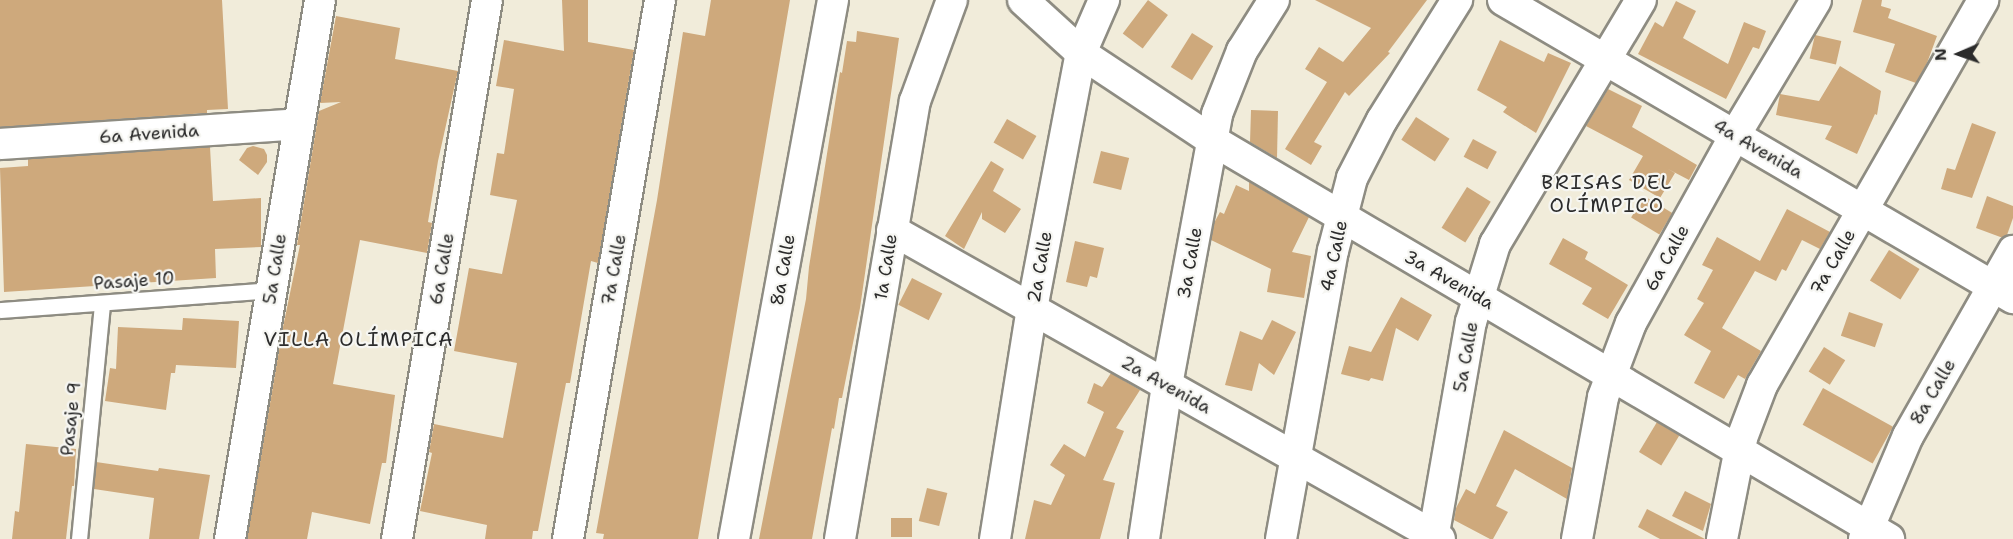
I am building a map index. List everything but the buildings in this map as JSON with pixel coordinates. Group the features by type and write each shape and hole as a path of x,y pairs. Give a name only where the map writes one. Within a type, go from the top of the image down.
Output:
{"street":[{"name":"5a Calle","path":"230,539 320,0"},
{"name":"6a Calle","path":"396,539 487,0"},
{"name":"7a Calle","path":"568,539 660,0"},
{"name":"8a Calle","path":"734,539 833,0"},
{"name":"1a Calle","path":"840,539 915,101 952,0"},
{"name":"3a Avenida","path":"1023,0 1081,53 1212,140 1740,451 1874,535"},
{"name":"2a Calle","path":"995,539 1032,309 1081,53 1104,0"},
{"name":"3a Calle","path":"1144,539 1167,385 1217,114 1242,51 1274,0"},
{"name":"4a Calle","path":"1281,539 1333,251 1352,178 1382,120 1457,0"},
{"name":"4a Avenida","path":"1503,0 2003,292"},
{"name":"5a Calle","path":"1436,538 1471,322 1495,244 1641,0"},
{"name":"6a Calle","path":"1577,539 1587,472 1603,397 1631,323 1735,135 1816,0"},
{"name":"7a Calle","path":"1722,539 1740,451 1762,385 1983,0"},
{"name":"6a Avenida","path":"0,144 298,124"},
{"name":"2a Avenida","path":"892,230 1436,538"},
{"name":"8a Calle","path":"1874,535 1908,436 2003,292 2013,251"}],"lane":[{"name":"Pasaje 10","path":"0,310 272,290"},
{"name":"Pasaje 9","path":"79,539 102,303"}],"district":[{"name":"BRISAS DEL OLÍMPICO","path":"1607,194"},
{"name":"VILLA OLÍMPICA","path":"359,339"}]}
